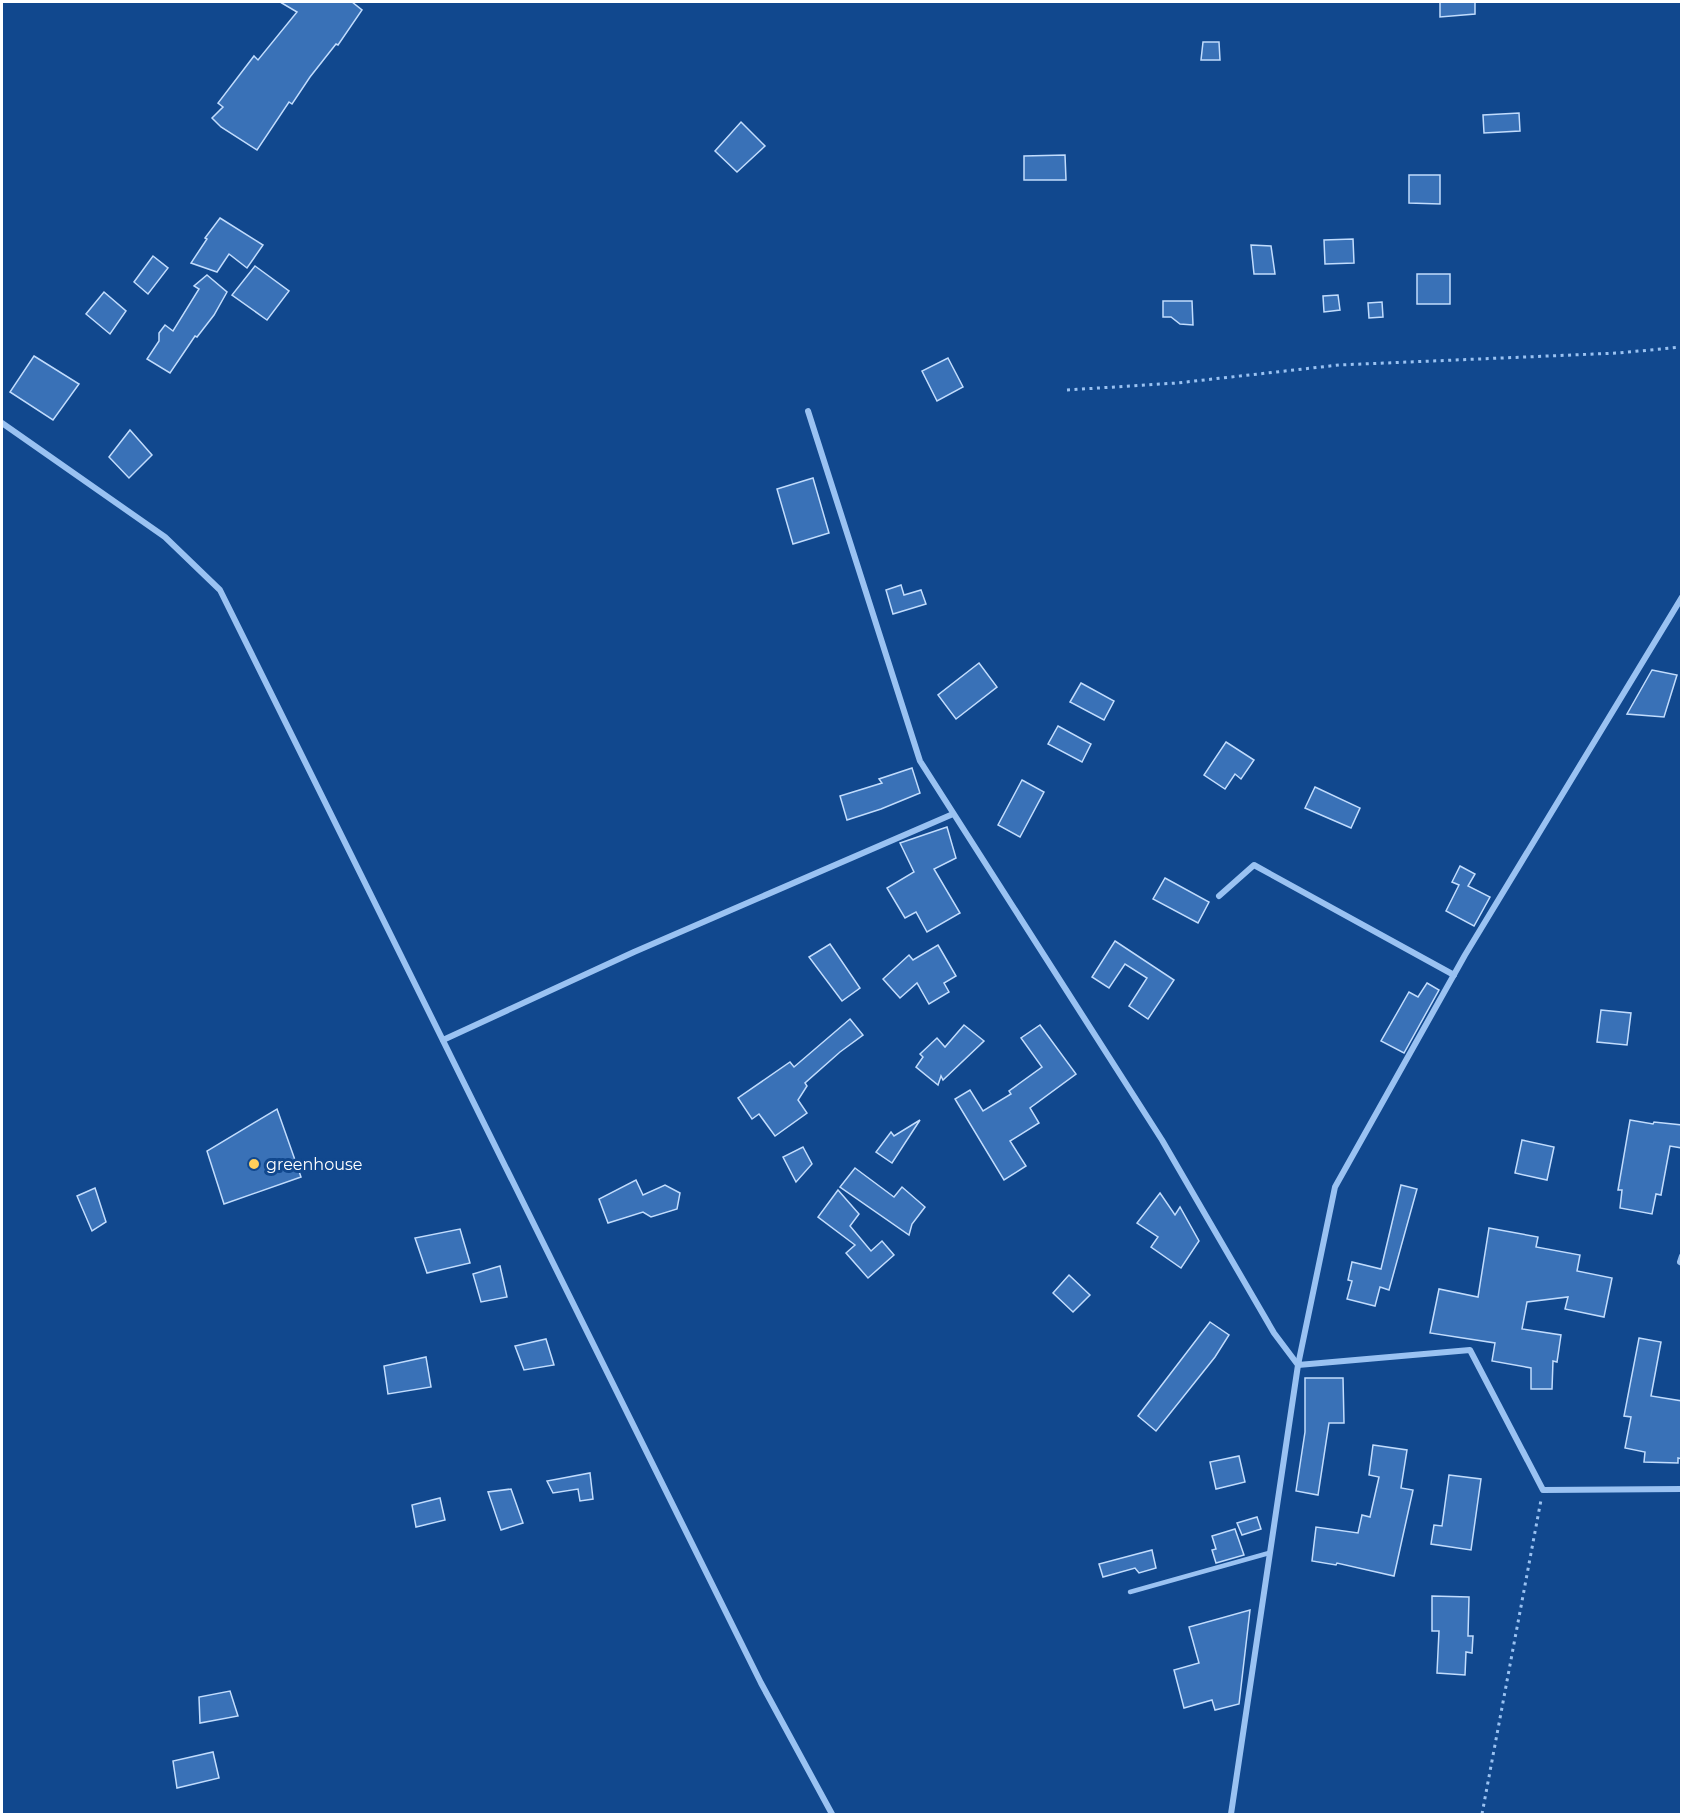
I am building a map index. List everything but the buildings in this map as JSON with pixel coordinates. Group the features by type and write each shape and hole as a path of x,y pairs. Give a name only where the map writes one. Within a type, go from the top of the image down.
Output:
{"street":[{"path":"808,411 920,761 1162,1140 1274,1333 1298,1365"},
{"path":"2,423 165,537 220,590 761,1683 832,1815"},
{"path":"1231,1815 1298,1365 1335,1187 1454,975 1682,597"},
{"path":"443,1040 634,952 953,814"},
{"path":"1219,896 1254,865 1454,975"},
{"path":"1682,1256 1680,1262 1682,1263"},
{"path":"1298,1365 1470,1350 1543,1490 1682,1489"}],"lane":[{"path":"1130,1592 1269,1553"}],"path":[{"path":"1067,390 1177,383 1339,366 1618,353 1682,347"},
{"path":"1482,1815 1543,1490"}],"place":[{"name":"greenhouse","path":"254,1164"}]}
